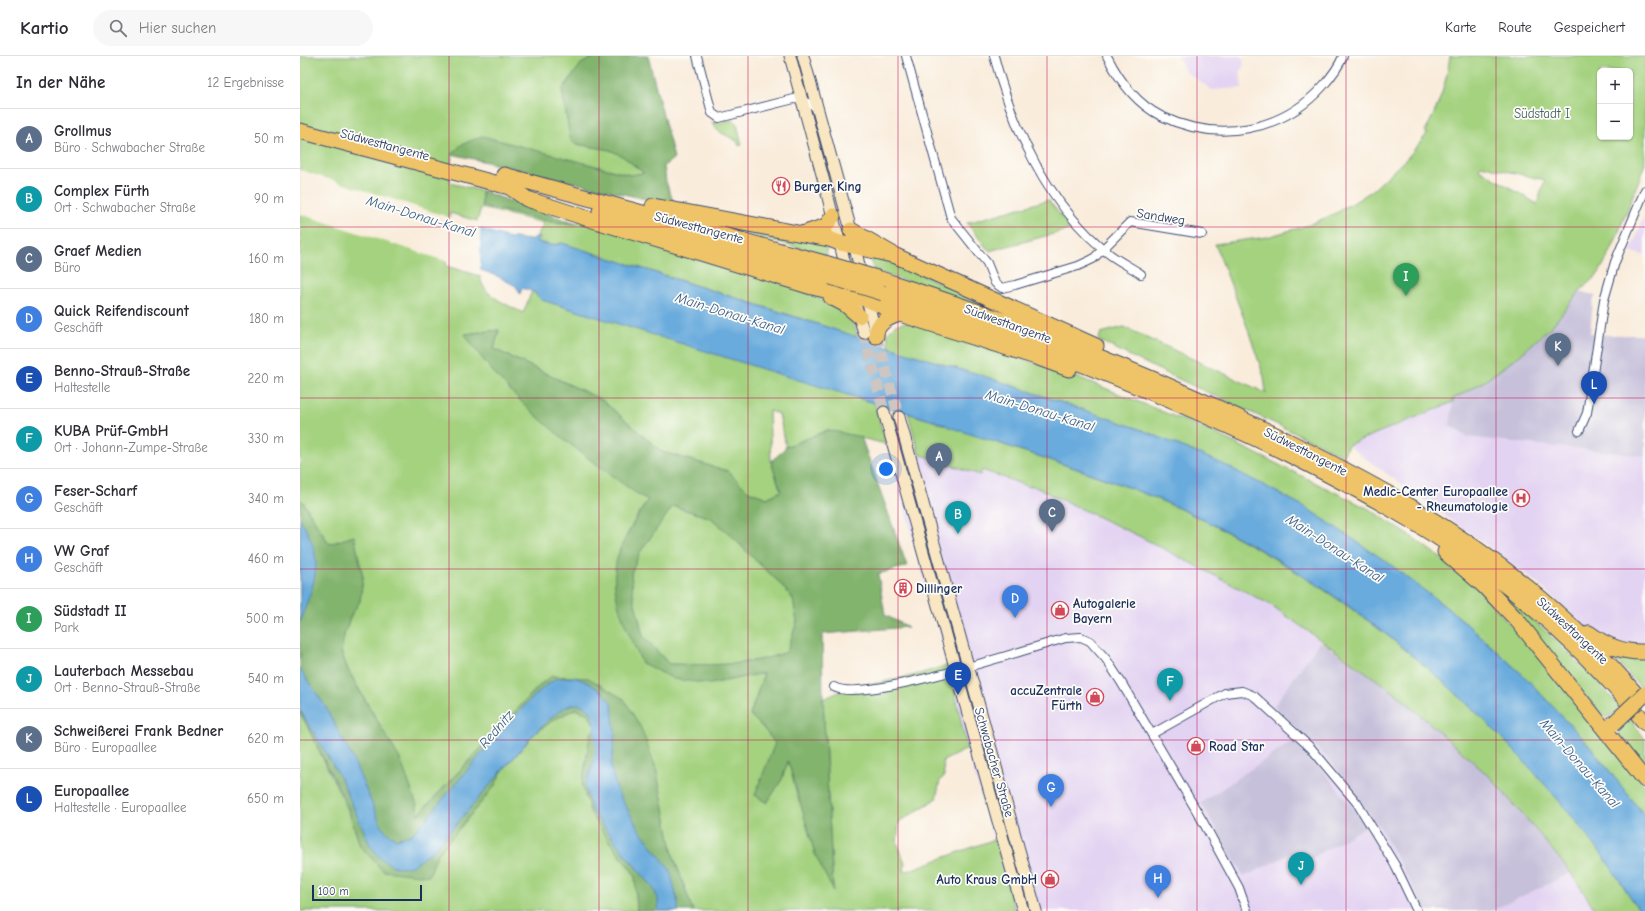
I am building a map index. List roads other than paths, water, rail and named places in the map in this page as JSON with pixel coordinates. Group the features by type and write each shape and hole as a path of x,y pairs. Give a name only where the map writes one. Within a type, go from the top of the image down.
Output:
{"highway":[{"name":"Südwesttangente","path":"300,122 453,166 508,186 830,270"},
{"name":"Südwesttangente","path":"300,131 550,187 830,270 1045,336 1140,374 1261,428 1382,497 1413,521 1480,566 1531,606 1575,646 1636,696"},
{"path":"508,186 527,198 541,203 812,287 860,295 900,314 1036,357 1127,390 1186,407"},
{"path":"550,187 589,192 829,239 855,247 896,256"},
{"path":"803,234 826,226 834,216"},
{"path":"851,230 896,256 1109,352 1140,374"},
{"name":"Südwesttangente","path":"881,286 959,318 1039,346 1186,407 1316,468 1431,518 1479,550 1526,586 1570,624 1598,652 1636,696"},
{"path":"812,287 846,305 859,316"},
{"path":"870,334 890,317 900,314"},
{"path":"1413,521 1508,610 1610,727 1645,780"},
{"path":"1570,624 1617,649 1645,652"},
{"path":"1610,727 1636,696"}],"main road":[{"path":"790,56 834,216 844,260"},
{"path":"803,56 851,230 859,265"},
{"path":"860,295 859,316 870,334"},
{"path":"860,295 870,334"},
{"name":"Schwabacher Straße","path":"884,412 1022,911"},
{"name":"Schwabacher Straße","path":"899,416 1036,911"}],"street":[{"path":"697,56 712,113 719,118 794,99 802,100 817,108"},
{"path":"906,56 951,218 987,263 995,283 1002,288 1071,268 1093,259 1103,250"},
{"path":"994,56 1013,117 1027,149 1053,195 1103,250 1141,274"},
{"path":"1107,56 1115,72 1135,97 1161,116 1194,127 1217,131 1248,129 1263,125 1302,107 1328,81 1344,56"},
{"path":"1579,431 1587,413 1604,300 1615,262 1645,190"},
{"name":"Sandweg","path":"1103,250 1130,222 1202,234"},
{"path":"834,687 840,690 849,691 880,688 955,671 1066,638 1081,637 1090,641 1106,659 1152,734 1239,888 1247,911"},
{"path":"1152,734 1225,693 1242,691 1254,696 1311,748 1357,803 1396,865 1417,911"}],"water":[{"name":"Main-Donau-Kanal","path":"300,172 506,237 531,240 537,236 540,237 537,241 546,245 556,245 562,243 971,373 975,373 1137,428 1223,464 1305,507 1387,562 1459,617 1525,677 1588,744 1645,816 1645,911 1640,911 1599,851 1552,793 1509,745 1463,700 1415,657 1364,617 1311,580 1255,547 1168,503 1107,479 949,427 944,424 542,300 534,292 522,288 520,294 516,286 495,275 449,259"},
{"path":"300,519 314,547 316,570 314,582 300,622"},
{"path":"300,669 325,706 352,757 383,829 396,839 411,835 487,747 526,704 544,687 556,679 574,677 589,683 604,693 612,704 615,735 611,768 618,793 639,829 670,870 678,903 678,911 658,911 658,898 652,886 628,858 592,811 585,786 603,735 596,719 588,709 580,705 572,705 554,715 534,734 434,850 412,866 402,868 393,866 380,858 370,845 340,777 300,710"}],"waterway":[{"name":"Rednitz","path":"599,711 602,749 600,757"}],"tunnel":[{"path":"864,333 884,412"},
{"path":"876,336 899,417"}],"place":[{"name":"Burger King","path":"781,186"},
{"name":"Südstadt II","path":"1406,296"},
{"name":"Schweißerei Frank Bedner","path":"1558,366"},
{"name":"Europaallee","path":"1594,404"},
{"name":"Grollmus","path":"939,476"},
{"name":"Medic-Center Europaallee - Rheumatologie","path":"1521,498"},
{"name":"Graef Medien","path":"1052,532"},
{"name":"Complex Fürth","path":"958,534"},
{"name":"Dillinger","path":"903,588"},
{"name":"Autogalerie Bayern","path":"1060,610"},
{"name":"Quick Reifendiscount","path":"1015,618"},
{"name":"Benno-Strauß-Straße","path":"958,695"},
{"name":"accuZentrale Fürth","path":"1095,697"},
{"name":"KUBA Prüf-GmbH","path":"1170,701"},
{"name":"Road Star","path":"1196,746"},
{"name":"Feser-Scharf","path":"1051,807"},
{"name":"Auto Kraus GmbH","path":"1050,879"},
{"name":"Lauterbach Messebau","path":"1301,885"},
{"name":"VW Graf","path":"1158,898"}],"park label":[{"name":"Südstadt I","path":"1542,113"}]}
